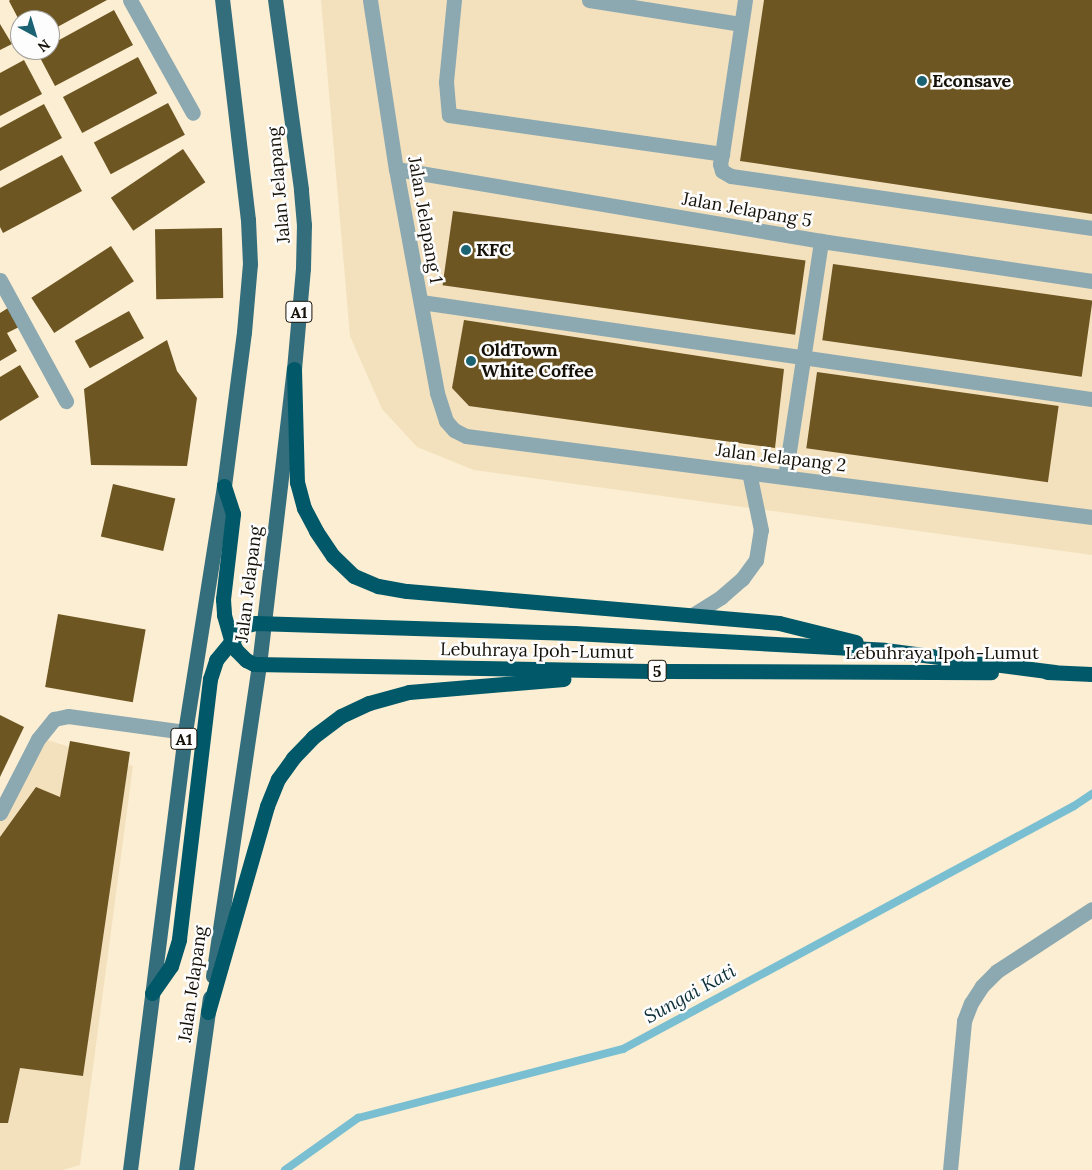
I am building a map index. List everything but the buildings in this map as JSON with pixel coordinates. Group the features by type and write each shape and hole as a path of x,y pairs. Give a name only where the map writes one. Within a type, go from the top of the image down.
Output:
{"highway":[{"path":"294,369 297,482 304,508 316,531 333,556 354,576 378,586 407,591 694,614 787,624 885,650"},
{"path":"224,486 233,514 223,599 224,615 231,640 246,660 259,664"},
{"name":"5","path":"231,640 244,626 264,623"},
{"name":"Lebuhraya Ipoh-Lumut","path":"264,623 574,633 885,650 1055,672"},
{"path":"152,993 171,966 179,939 210,679 216,660 231,640"},
{"name":"Lebuhraya Ipoh-Lumut","path":"259,664 664,671 1055,672 1092,674"},
{"path":"208,1012 267,806 278,779 293,758 313,737 334,721 369,703 409,692 664,671"}],"main road":[{"name":"Jalan Jelapang","path":"130,1170 185,732 224,486 244,332 250,264 241,149 222,0"},
{"name":"Jalan Jelapang","path":"186,1170 259,664 294,369 303,268 304,225 292,112 275,0"}],"street":[{"path":"130,0 193,113"},
{"name":"Jalan Jelapang 1","path":"370,0 396,169 441,410 454,430 466,436"},
{"path":"454,0 446,82 449,115 722,154"},
{"path":"589,0 740,24"},
{"path":"745,0 722,154 722,171 731,176 1092,228"},
{"name":"Jalan Jelapang 5","path":"396,169 821,241 1092,281"},
{"path":"785,477 821,241"},
{"path":"0,280 66,401"},
{"path":"421,302 1092,399"},
{"name":"Jalan Jelapang 2","path":"466,436 785,477 1091,513"},
{"path":"694,614 742,579 756,560 761,530 750,472"},
{"path":"0,813 38,739 54,719 68,716 185,732"},
{"path":"950,1170 964,1021 971,1003 982,986 997,971 1092,909"}],"shaded area":[{"path":"321,0 1092,0 1092,555 474,470 417,447 382,409 350,336"},
{"path":"47,740 133,766 80,1165 63,1170 0,1170 0,820"}],"waterway":[{"name":"Sungai Kati","path":"285,1170 358,1118 623,1049 1074,806 1092,794"}],"place":[{"name":"Econsave","path":"922,81"},
{"name":"KFC","path":"466,250"},
{"name":"OldTown White Coffee","path":"471,361"}]}
